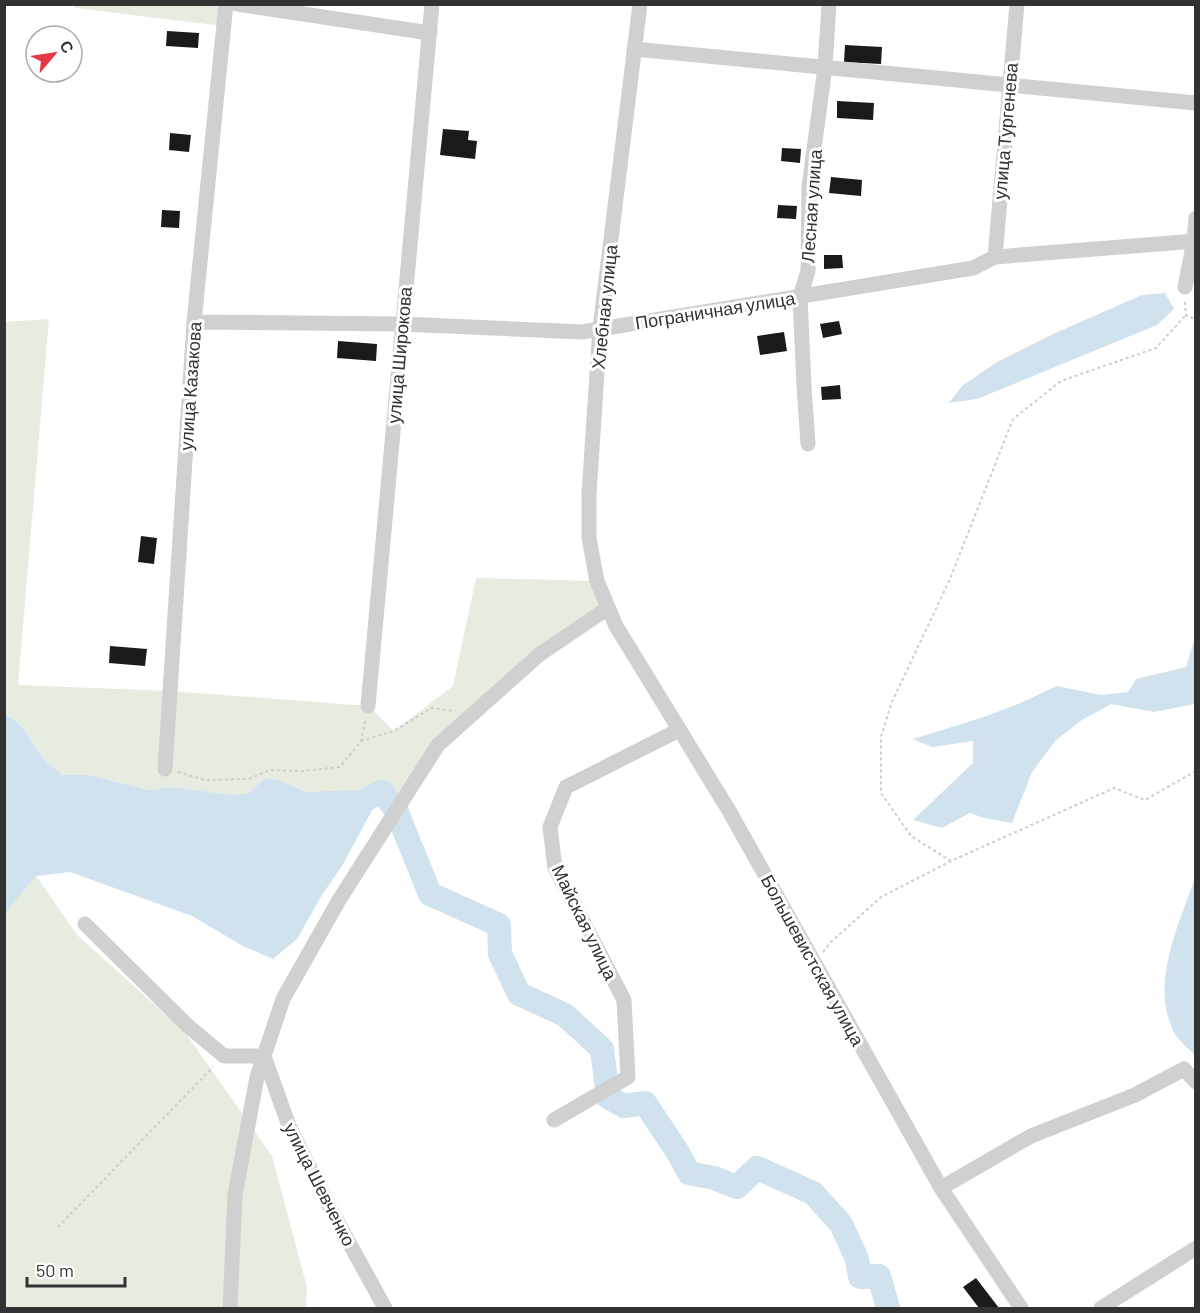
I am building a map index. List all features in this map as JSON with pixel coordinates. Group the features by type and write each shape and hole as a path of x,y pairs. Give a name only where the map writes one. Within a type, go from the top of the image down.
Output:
{"street":[{"name":"улица Казакова","path":"165,768 194,322 226,4"},
{"path":"237,4 430,33"},
{"name":"улица Широкова","path":"368,706 432,4"},
{"name":"Хлебная улица","path":"608,608 597,582 589,538 589,494 600,328 640,4"},
{"name":"Лесная улица","path":"808,444 800,297 808,271 810,187 825,67 829,4"},
{"name":"улица Тургенева","path":"994,257 1017,4"},
{"path":"634,49 1196,103"},
{"path":"1185,287 1195,241 1196,218"},
{"name":"Пограничная улица","path":"194,322 402,324 582,332 973,268 994,257 1195,241"},
{"path":"230,1308 235,1195 257,1077 283,999 339,900 438,745 540,654 608,608"},
{"name":"Большевистская улица","path":"608,608 615,626 728,809 941,1188 1021,1308"},
{"name":"Майская улица","path":"559,1116 628,1077 624,1000 555,868 550,827 566,787 679,730"},
{"path":"85,924 188,1026 224,1056 264,1056"},
{"name":"улица Шевченко","path":"264,1056 289,1126 331,1210 385,1308"},
{"path":"941,1188 1031,1136 1134,1095 1184,1069 1196,1082"},
{"path":"1101,1308 1196,1248"}],"path":[{"path":"951,861 911,836 881,793 881,737 891,704 950,579 1013,420 1061,381 1156,348 1186,315 1185,287"},
{"path":"1186,315 1196,320"},
{"path":"165,768 204,780 249,778 270,770 303,771 340,767 361,741 368,706"},
{"path":"361,741 394,731 431,708 474,712"},
{"path":"815,964 831,942 881,897 951,861 1114,788 1145,800 1196,771"},
{"path":"58,1227 224,1056"}],"shaded area":[{"path":"75,4 226,5 223,26 75,8"},
{"path":"49,319 18,685 170,691 368,706 394,731 453,686 476,578 597,581 608,608 438,745 396,810 382,792 307,792 279,780 265,778 249,793 232,795 172,787 148,790 89,775 62,775 43,758 17,722 5,714 4,322"},
{"path":"36,876 78,936 184,1031 272,1156 307,1287 306,1308 5,1308 5,912"}],"water":[{"path":"1165,293 1174,309 1157,325 977,399 949,403 962,386 997,362 1053,334 1142,295"},
{"path":"1195,638 1195,704 1154,712 1111,704 1082,720 1056,740 1032,772 1012,823 970,813 942,828 913,820 973,763 973,741 932,747 913,739 984,717 1057,686 1101,695 1128,692 1136,679 1186,667"},
{"path":"4,714 22,727 43,758 62,775 89,775 148,790 172,787 232,795 249,793 265,778 279,780 307,792 358,790 382,792 342,866 322,895 297,939 273,959 243,946 192,916 70,872 36,876 5,913"},
{"path":"1195,878 1196,1055 1174,1033 1166,1006 1165,987 1170,950"}],"building":[{"path":"167,31 199,33 198,48 166,46"},
{"path":"845,45 882,47 881,64 844,62"},
{"path":"837,101 874,103 873,120 837,118"},
{"path":"443,129 469,131 468,140 477,141 475,159 440,155"},
{"path":"170,133 191,135 189,152 169,150"},
{"path":"782,148 801,149 800,163 781,161"},
{"path":"831,177 862,180 861,196 829,193"},
{"path":"778,205 797,206 796,219 777,218"},
{"path":"162,210 180,211 179,228 161,227"},
{"path":"824,255 842,255 843,268 824,269"},
{"path":"839,321 842,334 823,338 820,324"},
{"path":"784,332 787,351 760,355 757,336"},
{"path":"338,341 377,344 376,361 337,358"},
{"path":"840,385 841,399 822,400 821,387"},
{"path":"141,536 157,538 154,564 138,562"},
{"path":"110,646 147,649 145,666 109,663"},
{"path":"976,1278 999,1308 979,1308 963,1287"}],"waterway":[{"path":"352,806 382,792 396,810 430,894 499,925 500,954 519,994 565,1015 602,1049 608,1097 624,1106 645,1103 689,1173 714,1178 737,1187 757,1168 813,1193 841,1224 857,1259 860,1277 879,1276 888,1308"}]}
